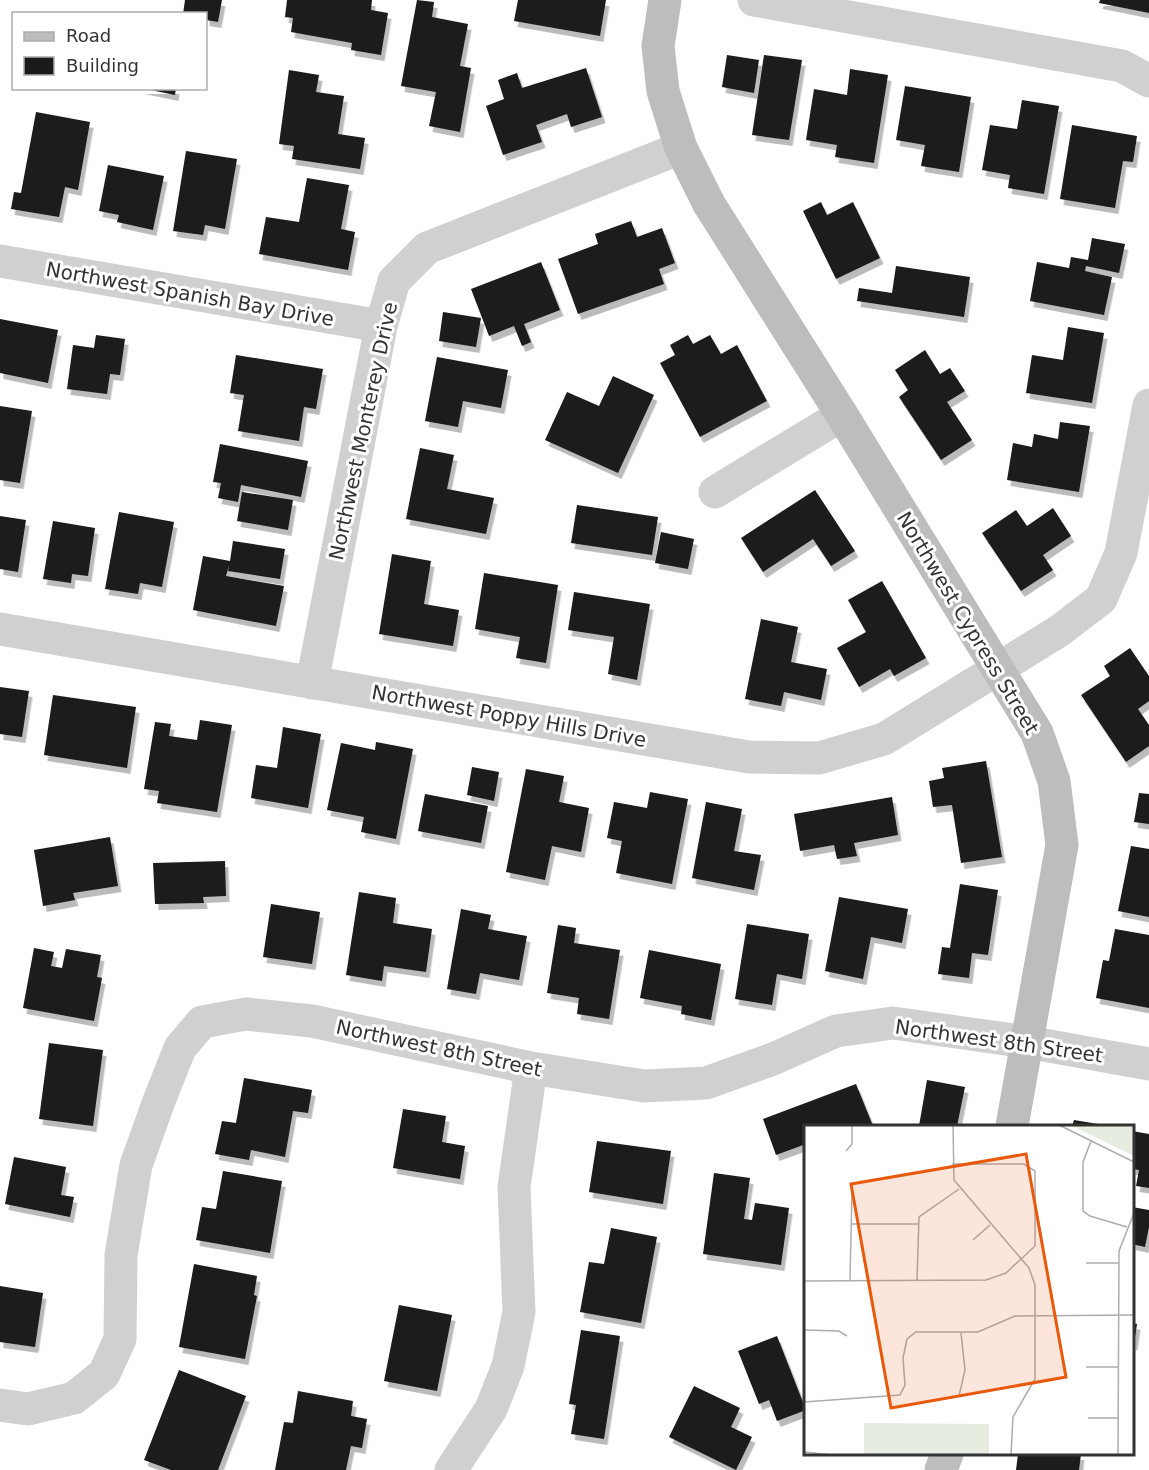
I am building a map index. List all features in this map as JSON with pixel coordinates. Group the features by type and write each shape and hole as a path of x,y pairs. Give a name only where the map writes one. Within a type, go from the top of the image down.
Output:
{"street":[{"name":"Northwest Cypress Street","path":"665,0 658,46 663,91 681,148 709,204 1037,733 1054,781 1062,845 1012,1125"},
{"path":"754,0 1122,66 1149,81"},
{"name":"Northwest Monterey Drive","path":"312,683 381,327 394,281 427,248 681,148"},
{"name":"Northwest Spanish Bay Drive","path":"0,261 381,327"},
{"name":"Northwest Poppy Hills Drive","path":"0,629 749,757 819,758 884,740 1059,631 1101,600 1121,553 1149,405"},
{"path":"715,492 842,416"},
{"name":"Northwest 8th Street","path":"0,1404 28,1409 74,1398 104,1374 120,1339 121,1255 136,1165 180,1048 202,1022 246,1014 312,1022 531,1068 644,1086 706,1083 773,1059 836,1032 892,1023 1027,1042 1149,1064"},
{"path":"451,1470 491,1409 508,1366 519,1312 514,1187 531,1068"},
{"path":"940,1470 947,1455"}],"building":[{"path":"185,0 222,0 218,22 207,20 207,12 183,12"},
{"path":"287,0 372,0 371,10 388,13 381,55 351,50 352,43 291,32 293,18 285,17"},
{"path":"417,0 434,2 432,17 468,24 460,66 471,68 460,132 429,126 436,92 401,86"},
{"path":"518,0 606,0 600,36 514,21"},
{"path":"1100,0 1149,0 1149,13 1099,3"},
{"path":"727,55 759,60 754,93 722,87"},
{"path":"764,55 802,60 789,140 752,135"},
{"path":"586,68 602,117 571,127 567,114 536,125 542,142 503,155 486,106 504,99 498,80 517,73 522,88"},
{"path":"850,69 888,75 874,163 835,157 837,145 806,140 814,89 847,95"},
{"path":"289,70 319,75 316,92 344,96 338,134 365,138 360,169 292,159 294,146 279,144"},
{"path":"905,86 971,97 959,172 921,166 925,145 896,140"},
{"path":"151,90 176,90 175,95"},
{"path":"1022,100 1059,106 1044,194 1008,188 1010,175 982,170 990,125 1017,129"},
{"path":"36,112 90,122 78,190 65,187 59,217 11,209 14,192 21,193"},
{"path":"1072,125 1137,136 1133,162 1123,161 1115,208 1060,199"},
{"path":"186,151 237,159 225,229 205,225 203,235 173,231"},
{"path":"108,165 164,176 153,230 117,222 119,215 99,211"},
{"path":"307,178 349,185 341,229 355,232 348,270 259,254 266,217 299,222"},
{"path":"821,202 827,215 853,202 880,258 836,279 803,211"},
{"path":"631,221 637,237 662,228 675,263 659,269 664,284 578,314 558,259 598,244 595,234"},
{"path":"1092,238 1125,244 1119,273 1086,266 1085,271 1112,277 1104,315 1030,301 1037,262 1069,268 1071,257 1088,260"},
{"path":"541,262 560,310 524,324 531,342 522,346 514,326 489,336 471,289"},
{"path":"896,266 970,277 964,317 857,301 859,288 892,293"},
{"path":"443,312 481,318 476,347 439,341"},
{"path":"0,319 58,330 48,383 0,373"},
{"path":"1068,327 1104,333 1092,403 1026,393 1032,355 1063,360"},
{"path":"96,335 125,339 120,375 110,374 107,394 67,389 73,345 94,348"},
{"path":"688,335 693,344 710,335 721,354 737,345 767,401 700,437 660,363 675,355 670,345"},
{"path":"925,350 940,374 950,368 965,391 947,402 972,440 941,460 899,397 908,390 895,370"},
{"path":"236,355 323,369 316,409 304,407 299,441 238,431 244,395 230,393"},
{"path":"437,357 508,370 501,408 463,401 458,427 425,421"},
{"path":"613,376 654,395 618,473 545,440 567,392 599,406"},
{"path":"0,406 32,411 20,483 0,480"},
{"path":"1060,422 1090,426 1079,492 1007,480 1013,443 1032,447 1034,434 1058,439"},
{"path":"220,444 308,461 301,497 241,485 238,502 218,498 221,483 213,482"},
{"path":"420,448 454,455 447,489 494,498 486,534 406,519"},
{"path":"815,490 855,551 831,566 813,539 763,572 741,538"},
{"path":"242,492 293,500 288,530 237,521"},
{"path":"577,505 658,517 652,555 571,543"},
{"path":"1053,508 1071,536 1043,555 1053,570 1021,591 982,533 1016,510 1027,526"},
{"path":"119,512 174,522 162,587 140,583 138,594 105,589"},
{"path":"0,516 26,520 18,572 0,569"},
{"path":"53,521 95,528 88,576 72,574 71,583 43,579"},
{"path":"661,532 694,539 688,569 655,563"},
{"path":"233,541 285,549 280,579 228,571 229,565 226,576 284,586 276,626 193,610 203,556 230,561"},
{"path":"392,554 431,561 424,604 459,610 453,646 379,634"},
{"path":"484,573 558,585 546,663 516,658 520,637 475,629"},
{"path":"882,581 926,658 894,676 890,669 859,687 837,648 866,632 848,600"},
{"path":"574,592 650,604 637,680 608,674 614,637 568,630"},
{"path":"761,619 798,627 791,662 827,669 821,700 784,692 781,706 745,699"},
{"path":"1130,648 1149,676 1149,701 1138,709 1149,725 1149,746 1126,762 1081,695 1110,676 1104,666"},
{"path":"0,687 29,691 22,737 0,734"},
{"path":"53,695 136,707 127,768 44,755"},
{"path":"200,720 232,725 217,812 157,803 159,791 144,789 155,722 171,724 169,736 197,740"},
{"path":"283,727 321,734 308,808 251,798 256,765 277,768"},
{"path":"376,742 413,749 396,839 361,832 364,817 327,810 341,743 375,750"},
{"path":"986,761 1002,857 961,863 952,805 933,807 929,781 944,778 942,768"},
{"path":"472,767 499,772 494,801 467,795"},
{"path":"526,769 564,776 559,802 589,808 581,852 552,846 545,880 506,872"},
{"path":"650,792 688,799 672,884 616,873 622,841 607,838 614,802 647,808"},
{"path":"1139,793 1149,794 1149,824 1134,822"},
{"path":"425,794 488,806 481,843 418,831"},
{"path":"892,797 898,835 854,843 857,856 837,859 834,845 800,851 794,814"},
{"path":"706,802 742,809 734,851 761,855 754,890 692,878"},
{"path":"110,837 118,886 73,893 75,900 43,906 34,850"},
{"path":"1131,846 1149,849 1149,917 1118,911"},
{"path":"225,861 226,896 203,897 204,903 155,904 153,863"},
{"path":"960,884 998,890 988,955 972,953 969,978 938,974 942,947 950,948"},
{"path":"359,892 396,898 393,923 432,929 426,972 384,966 382,981 346,975"},
{"path":"839,897 908,909 902,943 871,937 863,979 825,971"},
{"path":"271,904 320,912 312,964 263,957"},
{"path":"461,909 491,915 488,929 527,936 519,980 480,973 476,994 447,989"},
{"path":"747,924 809,934 802,979 777,974 772,1005 735,999"},
{"path":"558,925 576,928 574,943 620,950 609,1019 577,1014 579,998 547,993"},
{"path":"1115,929 1149,935 1149,1008 1096,998 1103,960 1109,961"},
{"path":"34,948 54,952 51,966 62,968 66,949 101,955 97,977 102,978 94,1021 23,1008"},
{"path":"649,950 721,964 711,1020 681,1014 682,1006 640,998"},
{"path":"49,1043 103,1050 93,1126 39,1119"},
{"path":"244,1078 312,1090 308,1113 293,1111 285,1157 251,1150 249,1160 215,1154 222,1121 236,1123"},
{"path":"927,1080 965,1087 957,1125 919,1125"},
{"path":"856,1084 873,1125 804,1125 804,1145 776,1155 763,1119"},
{"path":"403,1109 446,1116 442,1142 465,1146 460,1179 393,1168"},
{"path":"1074,1120 1104,1125 1072,1125"},
{"path":"1134,1131 1149,1134 1149,1188 1136,1186 1139,1170 1134,1169"},
{"path":"597,1141 671,1151 663,1204 589,1192"},
{"path":"14,1157 66,1167 61,1195 74,1197 70,1217 5,1204"},
{"path":"223,1171 282,1181 270,1253 196,1240 202,1207 216,1209"},
{"path":"714,1173 750,1178 744,1219 752,1220 755,1203 789,1208 781,1265 703,1254"},
{"path":"1134,1207 1149,1210 1149,1227 1145,1247 1134,1244"},
{"path":"611,1228 657,1237 641,1323 580,1312 589,1262 604,1264"},
{"path":"194,1264 257,1276 254,1295 257,1296 245,1359 179,1347"},
{"path":"0,1286 43,1293 35,1347 0,1342"},
{"path":"399,1305 452,1315 437,1391 384,1381"},
{"path":"1134,1323 1137,1324 1134,1344"},
{"path":"581,1330 620,1336 604,1439 571,1434 576,1405 569,1404"},
{"path":"777,1336 804,1405 804,1411 777,1421 769,1400 759,1404 738,1351"},
{"path":"179,1370 246,1396 218,1470 171,1470 144,1460"},
{"path":"694,1386 740,1408 731,1427 752,1437 736,1470 669,1437"},
{"path":"298,1391 353,1401 351,1416 367,1419 362,1448 351,1446 346,1470 275,1470 284,1422 293,1423"},
{"path":"1018,1455 1081,1455 1079,1470 1016,1470"}]}
